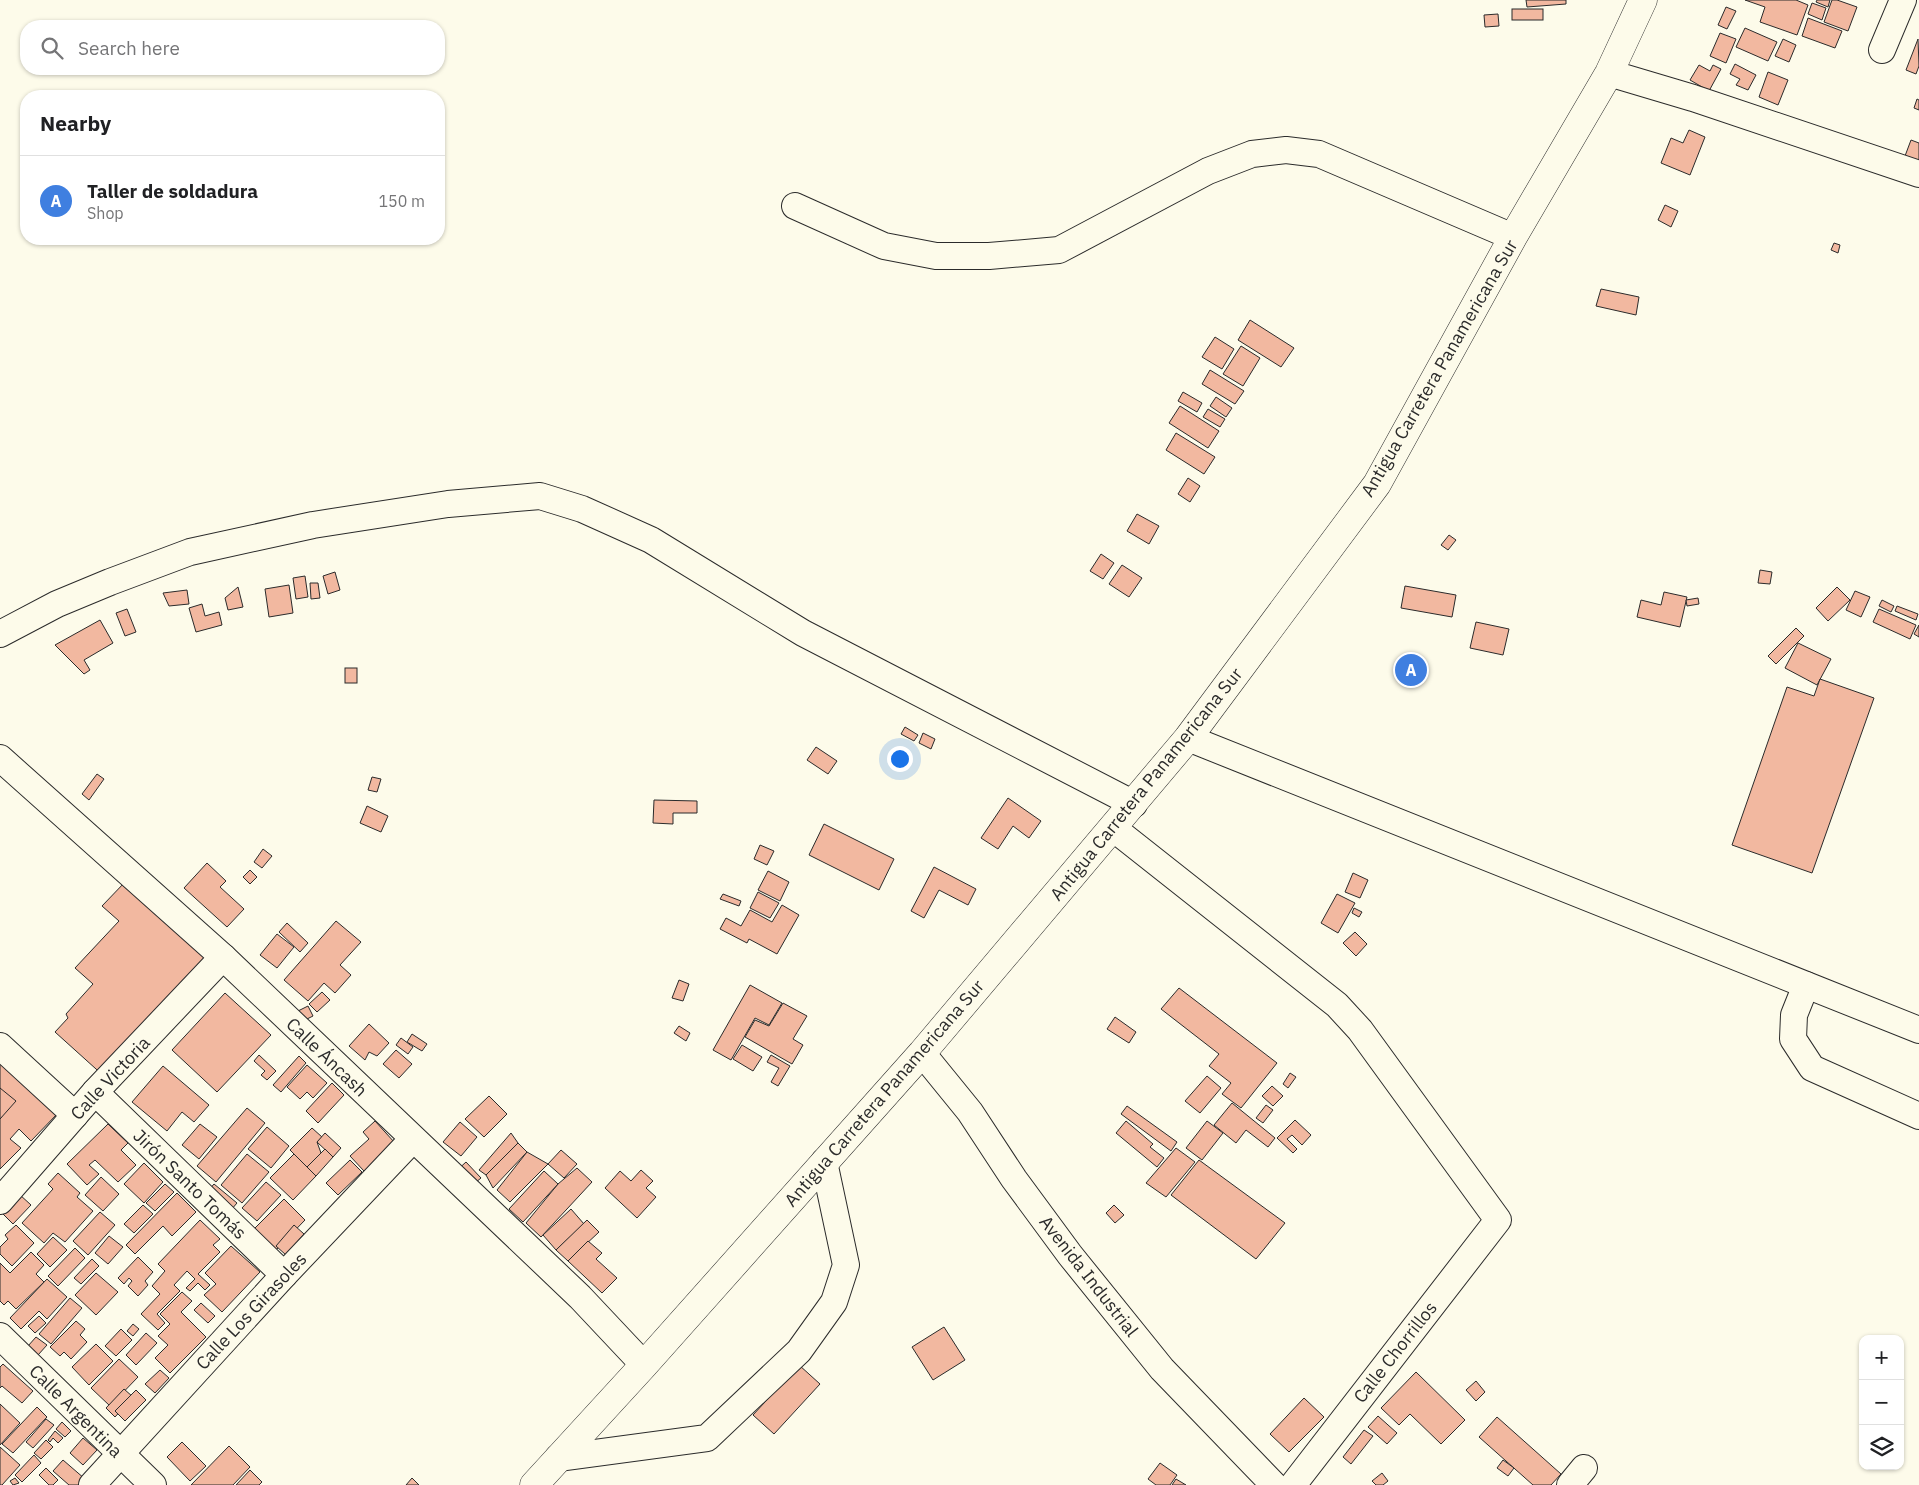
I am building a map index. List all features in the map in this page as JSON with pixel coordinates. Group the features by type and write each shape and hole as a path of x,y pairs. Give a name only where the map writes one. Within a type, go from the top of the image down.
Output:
{"highway":[{"name":"Antigua Carretera Panamericana Sur","path":"534,1485 644,1365 922,1053 1188,738 1377,484 1513,237 1609,73 1642,0"}],"street":[{"path":"1882,50 1902,0"},
{"path":"1609,73 1693,98 1919,174"},
{"path":"795,206 884,246 936,256 989,256 1059,250 1208,171 1252,154 1286,150 1319,154 1513,237"},
{"path":"0,634 57,604 190,552 332,522 448,504 540,496 582,509 651,540 803,633 1134,804"},
{"path":"1188,738 1919,1030"},
{"name":"Calle Áncash","path":"0,758 223,957 580,1297 644,1365"},
{"name":"Calle Chorrillos","path":"1113,828 1337,1005 1360,1030 1498,1220 1293,1485"},
{"name":"Calle Victoria","path":"0,1200 95,1092 223,957"},
{"path":"1806,985 1794,1014 1793,1039 1812,1068 1919,1116"},
{"path":"0,1046 75,1115"},
{"name":"Avenida Industrial","path":"922,1053 970,1112 1014,1179 1070,1255 1162,1368 1274,1485"},
{"name":"Jirón Santo Tomás","path":"95,1092 284,1275"},
{"name":"Calle Los Girasoles","path":"92,1485 284,1275 413,1139"},
{"path":"558,1458 707,1438 799,1351 834,1302 846,1265 824,1162"},
{"name":"Calle Argentina","path":"0,1336 153,1485"}],"building":[{"path":"1526,0 1566,0 1566,4 1527,7"},
{"path":"1745,0 1796,0 1808,5 1797,35 1760,22 1765,7"},
{"path":"1817,0 1830,0 1828,7 1816,2"},
{"path":"1832,0 1857,7 1848,31 1824,22"},
{"path":"1812,3 1826,8 1822,20 1808,14"},
{"path":"1726,7 1736,11 1727,29 1718,25"},
{"path":"1512,9 1543,9 1543,20 1512,20"},
{"path":"1498,14 1499,26 1485,27 1484,15"},
{"path":"1808,18 1842,31 1835,48 1802,36"},
{"path":"1745,28 1777,42 1768,61 1736,47"},
{"path":"1720,33 1736,39 1726,63 1710,56"},
{"path":"1783,39 1796,45 1789,62 1775,56"},
{"path":"1918,39 1919,66 1916,74 1906,70"},
{"path":"1735,64 1756,75 1748,90 1736,85 1740,79 1730,74"},
{"path":"1699,65 1710,71 1713,65 1721,69 1709,91 1690,80"},
{"path":"1768,72 1788,80 1778,105 1759,97"},
{"path":"1917,99 1919,100 1919,110 1914,108"},
{"path":"1689,130 1705,137 1690,175 1661,163 1671,138 1683,143"},
{"path":"1911,140 1919,143 1919,161 1905,156"},
{"path":"1665,205 1678,211 1671,227 1658,220"},
{"path":"1834,243 1840,245 1838,253 1831,250"},
{"path":"1601,289 1639,297 1636,315 1596,306"},
{"path":"1250,320 1294,348 1281,367 1238,340"},
{"path":"1215,337 1234,349 1222,369 1202,357"},
{"path":"1241,346 1260,358 1243,386 1223,374"},
{"path":"1210,370 1244,391 1235,404 1202,384"},
{"path":"1183,392 1202,403 1197,412 1178,401"},
{"path":"1216,397 1232,408 1226,417 1210,406"},
{"path":"1180,406 1219,431 1208,448 1169,423"},
{"path":"1208,409 1225,419 1220,427 1203,417"},
{"path":"1176,433 1215,457 1204,474 1166,450"},
{"path":"1188,478 1200,486 1190,502 1178,494"},
{"path":"1137,514 1159,526 1149,544 1127,531"},
{"path":"1449,535 1456,540 1448,550 1441,545"},
{"path":"1101,554 1114,563 1103,579 1090,571"},
{"path":"1122,565 1142,578 1129,597 1109,584"},
{"path":"1760,570 1772,572 1770,584 1758,583"},
{"path":"335,572 340,590 328,594 323,576"},
{"path":"305,576 308,597 296,599 293,578"},
{"path":"310,583 318,583 320,598 311,599"},
{"path":"289,585 293,613 269,617 265,589"},
{"path":"1405,586 1456,595 1452,617 1401,608"},
{"path":"238,587 243,607 228,610 225,598"},
{"path":"1837,587 1850,600 1828,621 1816,608"},
{"path":"187,590 189,604 169,606 163,593"},
{"path":"1855,591 1870,597 1861,617 1846,610"},
{"path":"1664,592 1687,597 1680,627 1637,617 1641,600 1661,605"},
{"path":"1698,598 1699,604 1687,606 1686,600"},
{"path":"1882,600 1894,606 1891,612 1879,606"},
{"path":"202,604 205,616 219,612 222,625 196,632 189,608"},
{"path":"1897,606 1918,614 1916,620 1895,611"},
{"path":"127,609 136,632 125,636 116,613"},
{"path":"1879,609 1916,625 1910,639 1873,622"},
{"path":"100,620 113,643 84,660 90,670 84,674 55,645"},
{"path":"1476,622 1509,629 1503,655 1470,648"},
{"path":"1919,625 1919,637 1914,634"},
{"path":"1796,628 1804,636 1776,664 1768,656"},
{"path":"1798,643 1831,659 1817,685 1785,668"},
{"path":"345,668 357,668 357,683 345,683"},
{"path":"1820,679 1874,698 1812,873 1732,845 1787,687 1814,696"},
{"path":"905,727 918,735 914,741 901,734"},
{"path":"923,733 935,739 931,749 919,743"},
{"path":"816,747 837,761 828,774 807,760"},
{"path":"97,774 104,779 89,800 82,794"},
{"path":"372,777 381,779 377,792 368,790"},
{"path":"1008,798 1041,821 1029,838 1013,826 998,849 981,838"},
{"path":"654,800 697,801 697,813 673,813 673,824 653,823"},
{"path":"367,806 388,816 381,832 360,823"},
{"path":"824,824 894,859 879,890 809,855"},
{"path":"760,845 774,851 767,865 754,859"},
{"path":"263,849 272,856 262,868 254,862"},
{"path":"207,863 226,881 220,887 244,909 227,927 184,888"},
{"path":"934,867 976,889 968,905 939,890 924,918 911,911"},
{"path":"250,870 257,877 250,884 243,877"},
{"path":"768,871 789,882 780,901 758,890"},
{"path":"1353,873 1368,880 1360,898 1345,892"},
{"path":"126,881 214,961 106,1078 55,1032 68,1018 66,1014 93,984 75,968 119,921 102,906"},
{"path":"758,892 779,903 770,918 750,908"},
{"path":"723,894 741,901 739,906 720,899"},
{"path":"1337,894 1355,903 1338,933 1321,923"},
{"path":"782,905 799,915 777,954 749,939 747,943 720,929 726,918 741,926 750,910 772,922"},
{"path":"1354,908 1362,912 1359,917 1352,913"},
{"path":"336,921 361,942 340,965 351,975 335,993 324,983 308,1001 284,980"},
{"path":"287,923 308,943 300,952 279,932"},
{"path":"1355,932 1367,944 1356,956 1343,943"},
{"path":"277,934 294,947 277,968 260,955"},
{"path":"679,980 689,984 683,1001 672,998"},
{"path":"750,985 782,1003 769,1025 755,1018 731,1060 713,1050"},
{"path":"1179,988 1277,1063 1241,1108 1222,1094 1231,1083 1209,1066 1219,1054 1161,1009"},
{"path":"322,992 330,1000 317,1012 309,1004"},
{"path":"225,993 271,1035 217,1092 172,1050"},
{"path":"783,1003 807,1016 793,1039 803,1045 792,1064 745,1037 755,1020 769,1026"},
{"path":"308,1006 313,1016 301,1022 296,1012"},
{"path":"1115,1017 1136,1032 1129,1043 1107,1029"},
{"path":"369,1024 389,1043 377,1056 369,1052 365,1060 349,1046"},
{"path":"679,1026 690,1033 686,1041 674,1033"},
{"path":"412,1034 427,1044 422,1051 407,1042"},
{"path":"401,1038 413,1047 408,1054 396,1045"},
{"path":"742,1045 762,1057 753,1071 733,1059"},
{"path":"396,1050 412,1064 399,1078 383,1064"},
{"path":"259,1055 276,1071 267,1080 261,1075 265,1071 254,1061"},
{"path":"771,1055 790,1066 778,1086 771,1082 779,1068 767,1062"},
{"path":"299,1056 306,1063 281,1092 273,1085"},
{"path":"0,1059 15,1073 0,1089"},
{"path":"0,1062 59,1112 31,1141 19,1129 10,1139 21,1148 0,1169 0,1119 2,1116 0,1114"},
{"path":"307,1065 327,1083 313,1098 307,1092 300,1099 287,1087"},
{"path":"163,1066 209,1105 194,1122 182,1112 167,1131 132,1102"},
{"path":"1290,1073 1296,1077 1288,1088 1283,1084"},
{"path":"1207,1076 1221,1088 1200,1113 1185,1101"},
{"path":"332,1083 344,1095 318,1123 306,1111"},
{"path":"1272,1086 1283,1096 1273,1106 1262,1096"},
{"path":"0,1088 16,1101 0,1119"},
{"path":"489,1096 507,1114 484,1137 465,1119"},
{"path":"1232,1103 1275,1138 1268,1147 1246,1130 1236,1143 1214,1125"},
{"path":"1266,1105 1273,1110 1263,1123 1256,1118"},
{"path":"1127,1106 1177,1142 1171,1151 1121,1114"},
{"path":"247,1108 265,1123 216,1182 197,1166"},
{"path":"1295,1120 1311,1135 1302,1145 1292,1135 1287,1139 1297,1149 1293,1153 1277,1138"},
{"path":"375,1121 395,1143 364,1171 350,1156 369,1139 363,1132"},
{"path":"1126,1121 1153,1144 1150,1147 1164,1158 1157,1167 1116,1133"},
{"path":"1207,1121 1223,1133 1202,1160 1186,1148"},
{"path":"460,1122 477,1137 461,1156 443,1142"},
{"path":"108,1124 128,1143 121,1150 136,1165 118,1182 95,1160 89,1165 99,1174 87,1185 67,1164"},
{"path":"200,1124 217,1137 199,1159 182,1145"},
{"path":"267,1127 289,1146 271,1168 248,1149"},
{"path":"312,1128 322,1137 317,1142 321,1153 307,1167 290,1150"},
{"path":"325,1133 341,1148 333,1157 317,1142"},
{"path":"511,1133 518,1143 486,1175 479,1170"},
{"path":"518,1143 527,1152 493,1188 486,1175"},
{"path":"1176,1148 1195,1162 1166,1197 1146,1183"},
{"path":"325,1149 333,1157 316,1176 307,1167"},
{"path":"561,1150 577,1164 564,1178 548,1164"},
{"path":"527,1152 548,1164 510,1202 497,1190"},
{"path":"247,1154 269,1172 242,1203 221,1185"},
{"path":"294,1154 316,1176 293,1200 270,1178"},
{"path":"350,1160 362,1172 338,1195 326,1183"},
{"path":"1199,1160 1285,1223 1256,1259 1171,1195"},
{"path":"466,1162 481,1178 469,1188 454,1173"},
{"path":"144,1163 163,1182 144,1203 124,1184"},
{"path":"577,1168 592,1182 541,1237 526,1223 558,1184"},
{"path":"641,1170 653,1181 646,1188 656,1197 637,1218 605,1188 620,1171 631,1181"},
{"path":"544,1171 558,1184 523,1222 509,1209"},
{"path":"58,1173 80,1193 77,1197 93,1211 65,1242 53,1233 44,1243 22,1223 53,1189 48,1184"},
{"path":"101,1177 119,1194 103,1211 85,1195"},
{"path":"266,1182 281,1195 257,1221 242,1208"},
{"path":"165,1184 174,1192 155,1211 146,1203"},
{"path":"214,1184 237,1203 231,1210 208,1191"},
{"path":"177,1193 196,1212 172,1236 163,1226 135,1254 126,1245"},
{"path":"19,1194 31,1205 13,1224 1,1212"},
{"path":"284,1199 305,1220 275,1251 254,1229"},
{"path":"143,1205 153,1214 134,1233 124,1224"},
{"path":"1114,1205 1124,1215 1115,1223 1106,1213"},
{"path":"571,1209 584,1224 556,1250 543,1235"},
{"path":"100,1212 115,1225 88,1255 73,1241"},
{"path":"200,1220 220,1239 213,1245 220,1252 198,1274 210,1285 205,1290 198,1283 190,1291 186,1288 195,1279 187,1271 174,1285 180,1291 157,1314 165,1323 158,1330 141,1314 160,1294 152,1286 165,1271 158,1264"},
{"path":"587,1220 599,1232 568,1261 556,1250"},
{"path":"16,1225 34,1243 12,1266 0,1254 0,1247 8,1239 5,1235"},
{"path":"294,1225 304,1234 286,1255 276,1246"},
{"path":"109,1236 123,1247 108,1264 95,1253"},
{"path":"53,1237 67,1250 50,1267 37,1254"},
{"path":"588,1241 602,1253 596,1259 617,1278 602,1293 568,1261"},
{"path":"231,1246 260,1272 222,1312 204,1295 216,1284 205,1273"},
{"path":"75,1248 85,1258 58,1286 48,1276"},
{"path":"31,1252 44,1265 36,1274 44,1282 16,1309 8,1301 4,1305 0,1301 0,1263 10,1273"},
{"path":"138,1257 153,1272 145,1281 148,1285 138,1296 128,1286 132,1281 129,1278 124,1284 118,1278"},
{"path":"92,1259 99,1266 81,1284 74,1278"},
{"path":"96,1273 118,1292 96,1315 75,1295"},
{"path":"47,1279 67,1297 47,1319 39,1311 21,1329 10,1318"},
{"path":"182,1292 192,1301 181,1312 206,1337 170,1373 155,1358 168,1345 158,1336 170,1324 160,1314"},
{"path":"70,1298 82,1308 51,1344 39,1334"},
{"path":"201,1303 215,1316 208,1323 194,1310"},
{"path":"39,1316 46,1323 35,1333 28,1326"},
{"path":"76,1321 85,1329 80,1335 87,1342 71,1359 64,1352 60,1356 50,1347"},
{"path":"133,1324 139,1329 133,1336 127,1331"},
{"path":"944,1327 965,1360 933,1380 912,1347"},
{"path":"121,1329 132,1340 116,1356 105,1346"},
{"path":"146,1333 157,1343 136,1365 126,1355"},
{"path":"36,1337 47,1345 38,1355 28,1346"},
{"path":"96,1344 113,1361 89,1385 72,1367"},
{"path":"119,1359 138,1377 110,1406 91,1388"},
{"path":"3,1364 33,1391 22,1403 2,1386 0,1388 0,1367"},
{"path":"799,1365 820,1384 774,1434 753,1415"},
{"path":"160,1370 169,1378 155,1393 145,1384"},
{"path":"1416,1372 1465,1420 1441,1444 1410,1414 1399,1425 1381,1408"},
{"path":"1476,1381 1485,1392 1476,1401 1466,1390"},
{"path":"124,1389 133,1397 115,1417 106,1408"},
{"path":"136,1390 146,1400 125,1421 115,1411"},
{"path":"1304,1398 1324,1417 1289,1452 1270,1434"},
{"path":"0,1404 20,1423 0,1445"},
{"path":"37,1407 47,1417 13,1453 2,1444"},
{"path":"1378,1416 1397,1433 1387,1444 1368,1427"},
{"path":"1497,1417 1561,1474 1551,1485 1533,1485 1479,1437"},
{"path":"46,1419 54,1425 33,1448 26,1442"},
{"path":"62,1422 71,1431 65,1437 56,1429"},
{"path":"1364,1430 1373,1436 1351,1464 1343,1457"},
{"path":"55,1431 63,1438 58,1443 53,1438 50,1442 48,1440"},
{"path":"83,1438 97,1450 83,1465 70,1453"},
{"path":"46,1440 53,1447 41,1459 34,1453"},
{"path":"182,1442 206,1466 190,1481 167,1457"},
{"path":"229,1446 250,1467 233,1485 191,1485"},
{"path":"0,1447 20,1465 2,1485 0,1485"},
{"path":"34,1455 41,1463 22,1482 15,1475"},
{"path":"63,1460 85,1479 80,1485 69,1485 53,1471"},
{"path":"1503,1460 1514,1468 1508,1476 1497,1468"},
{"path":"1160,1463 1177,1475 1170,1485 1156,1485 1148,1479"},
{"path":"46,1468 58,1480 53,1485 49,1485 39,1475"},
{"path":"250,1470 262,1482 259,1485 236,1485"},
{"path":"1382,1473 1388,1481 1383,1485 1376,1485 1372,1481"},
{"path":"15,1478 19,1483 13,1485 10,1481"},
{"path":"412,1478 419,1485 406,1485"},
{"path":"1176,1479 1186,1485 1172,1485"}],"place":[{"name":"Taller de soldadura","path":"1411,670"}]}
